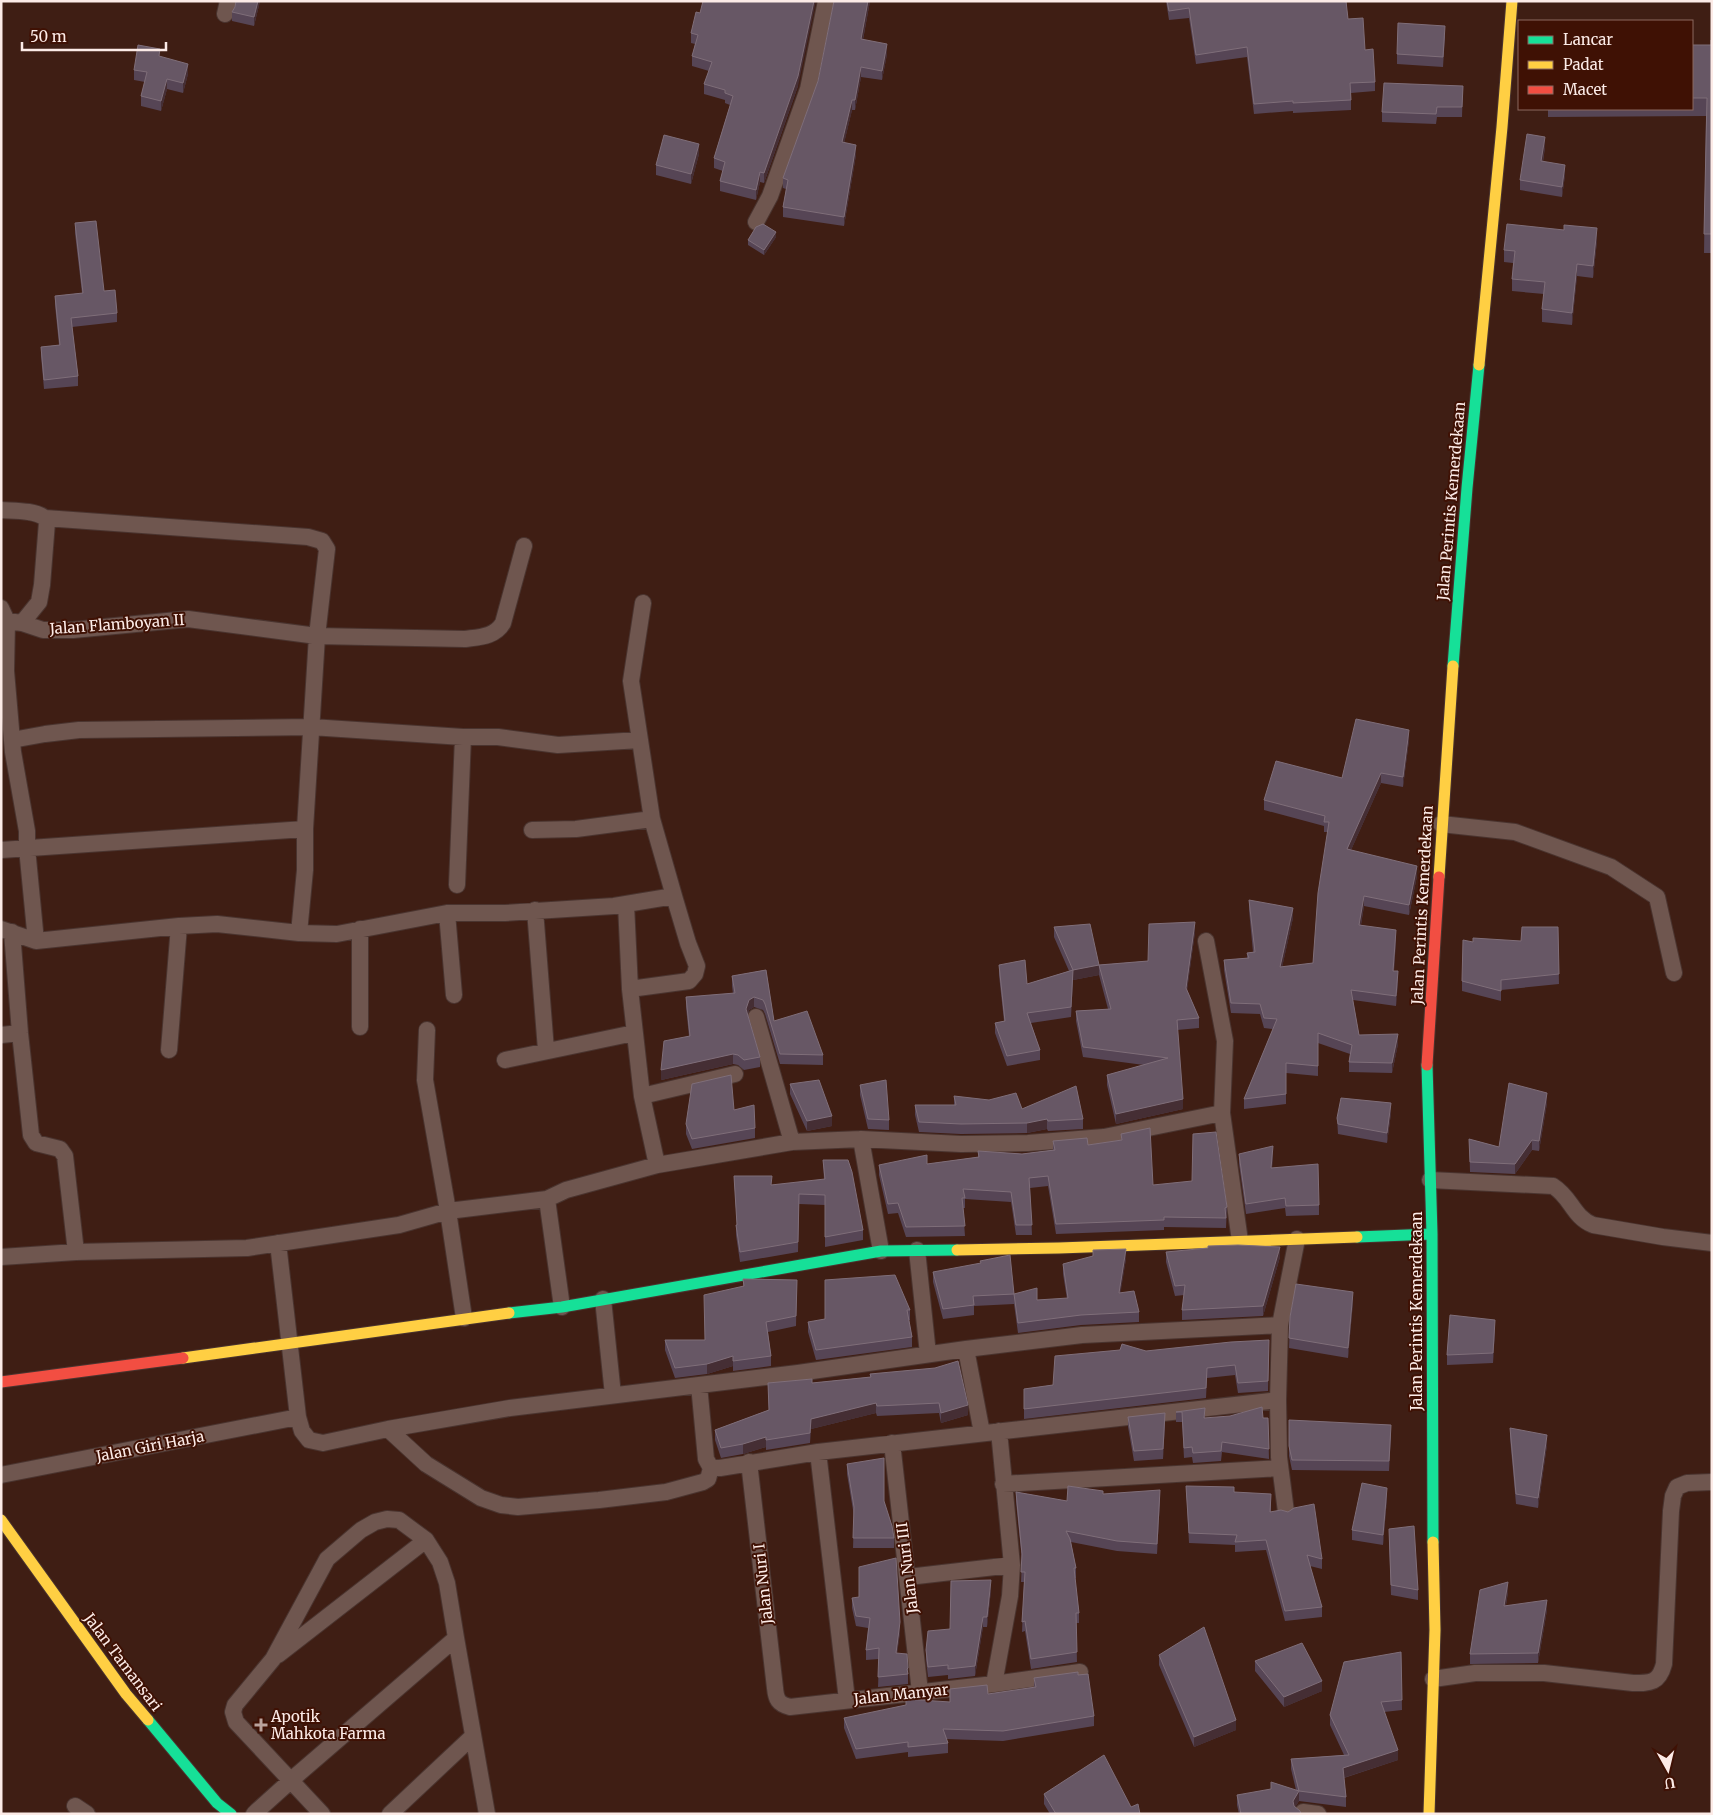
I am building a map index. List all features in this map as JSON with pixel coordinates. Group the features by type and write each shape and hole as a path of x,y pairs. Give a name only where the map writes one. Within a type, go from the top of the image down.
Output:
{"main road":[{"name":"Jalan Perintis Kemerdekaan","path":"1429,1814 1435,1630 1432,1544 1432,1234 1427,1070 1441,824 1466,488 1502,127 1512,1"},
{"path":"1,1382 289,1344 464,1318 562,1307 881,1251 1059,1248 1432,1234"},
{"name":"Jalan Tamansari","path":"1,1520 126,1694 213,1808 231,1814"}],"street":[{"path":"756,222 770,196 808,89 826,1"},
{"path":"1,510 29,512 45,518 308,537 322,541 327,549 317,636 305,829 305,870 299,934"},
{"path":"36,941 27,831 9,748 4,671 10,617 39,602 47,522 45,518"},
{"name":"Jalan Flamboyan II","path":"10,617 43,630 73,630 188,619 317,636 465,639 490,634 503,623 524,546"},
{"path":"630,989 690,981 695,974 697,966 688,943 652,819 631,681 644,603"},
{"path":"9,748 45,734 79,730 311,727 463,737 498,737 558,745 640,740"},
{"path":"457,885 463,737"},
{"path":"532,830 576,829 652,819"},
{"path":"1441,824 1515,832 1611,867 1657,896 1674,973"},
{"path":"1,850 305,829"},
{"path":"76,1252 65,1156 60,1149 36,1143 31,1135 7,930 36,941 179,926 217,924 299,934 337,934 447,913 506,913 626,904 674,896"},
{"path":"626,904 634,1033 642,1096 657,1165"},
{"path":"535,910 546,1050"},
{"path":"447,913 454,995"},
{"path":"169,1050 179,926"},
{"path":"360,929 360,1027"},
{"path":"1206,941 1225,1041 1222,1113 1240,1241"},
{"path":"756,1017 792,1142"},
{"path":"427,1030 424,1080 448,1211 464,1318"},
{"path":"1,1035 20,1033"},
{"path":"505,1060 634,1033"},
{"path":"642,1096 734,1074"},
{"path":"1,1257 76,1252 247,1248 399,1225 448,1211 547,1199 566,1190 657,1165 792,1142 861,1139 961,1144 1028,1143 1104,1136 1222,1113"},
{"path":"861,1139 881,1251"},
{"path":"1430,1180 1553,1186 1562,1191 1583,1221 1594,1225 1663,1238 1712,1243"},
{"path":"547,1199 562,1307"},
{"path":"1286,1512 1280,1468 1278,1400 1280,1325 1297,1239"},
{"path":"278,1243 298,1418 302,1431 309,1440 323,1443 388,1429 510,1408 966,1349 1082,1335 1280,1325"},
{"path":"917,1250 928,1354"},
{"path":"603,1299 613,1395"},
{"path":"966,1349 982,1433"},
{"path":"388,1429 426,1464 481,1498 501,1505 518,1507 666,1492 708,1479 711,1468 706,1459 699,1385"},
{"path":"711,1468 892,1443 1278,1400"},
{"name":"Jalan Giri Harja","path":"1,1474 298,1418"},
{"path":"994,1684 1010,1596 1012,1565 999,1431"},
{"name":"Jalan Nuri III","path":"892,1443 920,1692"},
{"path":"818,1452 847,1700"},
{"name":"Jalan Nuri I","path":"750,1462 776,1699 781,1705"},
{"path":"1003,1484 1280,1468"},
{"path":"1433,1679 1475,1673 1544,1673 1633,1683 1647,1683 1655,1680 1661,1675 1664,1664 1673,1496 1677,1487 1687,1483 1712,1482"},
{"path":"322,1814 236,1722 233,1712 235,1705 273,1659 327,1559 361,1530 375,1522 388,1519 399,1520 426,1540 440,1562 447,1584 487,1814"},
{"path":"273,1659 426,1540"},
{"path":"908,1577 1012,1565"},
{"path":"254,1814 456,1638"},
{"name":"Jalan Manyar","path":"781,1705 790,1707 994,1684 1080,1672"},
{"path":"390,1814 473,1736"}],"building":[{"path":"236,1 258,1 254,17 232,12"},
{"path":"703,1 814,1 798,76 764,173 760,172 756,190 720,181 725,162 714,158 733,96 725,93 725,90 704,84 712,62 692,56 698,35 691,33 696,12 700,13"},
{"path":"834,1 868,1 861,39 887,44 882,71 861,67 855,100 852,100 842,142 856,145 844,217 783,207 788,180 783,178 818,81"},
{"path":"1167,1 1346,1 1348,19 1363,18 1365,50 1373,49 1375,82 1350,83 1351,100 1254,104 1247,47 1196,55 1189,8 1169,11"},
{"path":"1398,23 1445,26 1443,57 1397,54"},
{"path":"1712,40 1712,234 1704,234 1707,98 1693,98 1693,45 1711,45"},
{"path":"138,45 160,49 159,56 188,64 183,83 167,79 161,101 141,96 147,72 134,70"},
{"path":"1384,83 1463,86 1462,107 1437,107 1436,114 1382,112"},
{"path":"1527,134 1545,137 1541,161 1565,165 1562,187 1520,180"},
{"path":"664,135 699,144 691,174 656,165"},
{"path":"96,221 104,291 115,290 117,313 71,318 78,376 44,380 41,347 60,345 55,296 83,293 75,223"},
{"path":"763,224 776,232 764,250 748,240 756,227"},
{"path":"1507,224 1564,230 1564,225 1597,228 1593,266 1577,264 1572,313 1542,309 1545,282 1512,279 1515,251 1504,250"},
{"path":"1356,719 1409,730 1403,777 1381,773 1347,849 1417,866 1409,905 1364,896 1359,925 1396,930 1393,971 1398,971 1396,996 1351,990 1359,1035 1398,1034 1392,1063 1349,1062 1352,1045 1318,1033 1318,1066 1286,1063 1286,1094 1244,1099 1277,1019 1264,1018 1260,1004 1231,1003 1224,960 1249,958 1247,953 1255,952 1249,900 1293,908 1280,967 1313,963 1318,893 1329,822 1324,822 1325,816 1264,800 1276,761 1342,778"},
{"path":"1195,922 1186,988 1199,1018 1177,1020 1183,1099 1116,1114 1107,1075 1168,1058 1083,1047 1076,1011 1111,1009 1099,965 1148,961 1149,924"},
{"path":"1090,924 1099,965 1073,970 1054,927"},
{"path":"1522,927 1558,927 1559,974 1501,980 1501,991 1462,981 1463,940 1473,942 1473,938 1521,941"},
{"path":"1025,960 1027,984 1073,970 1071,1007 1027,1013 1040,1050 1007,1056 995,1023 1005,1021 999,965"},
{"path":"766,970 774,1021 807,1011 823,1055 780,1054 765,1004 763,1000 754,997 749,1000 746,1009 760,1057 744,1060 738,1055 733,1054 661,1070 664,1041 690,1036 686,997 735,993 732,976"},
{"path":"731,1075 734,1110 754,1105 755,1128 692,1139 686,1124 692,1084"},
{"path":"819,1080 832,1116 807,1121 790,1084"},
{"path":"886,1080 889,1120 868,1119 860,1085"},
{"path":"1509,1083 1547,1093 1539,1141 1532,1140 1515,1164 1470,1162 1469,1139 1499,1147"},
{"path":"1076,1086 1083,1119 1048,1121 1047,1119 1027,1123 961,1124 919,1122 915,1105 956,1105 954,1096 989,1100 1016,1093 1022,1109"},
{"path":"1341,1098 1391,1103 1387,1133 1338,1124 1337,1118"},
{"path":"1150,1128 1153,1185 1192,1181 1193,1134 1216,1132 1227,1207 1225,1208 1226,1218 1164,1217 1164,1220 1056,1224 1048,1176 1029,1178 1032,1225 1016,1225 1011,1192 963,1189 965,1198 962,1198 965,1226 906,1227 898,1203 888,1204 879,1165 927,1155 927,1164 979,1157 978,1151 1022,1154 1055,1150 1053,1141 1087,1138 1088,1145 1122,1140 1121,1134"},
{"path":"1273,1146 1271,1168 1318,1164 1319,1205 1286,1206 1285,1198 1246,1204 1239,1154"},
{"path":"823,1160 848,1160 863,1230 825,1237 825,1195 799,1194 798,1242 740,1252 736,1225 734,1176 772,1176 771,1185 825,1179"},
{"path":"1208,1246 1280,1247 1263,1306 1182,1310 1185,1285 1175,1286 1166,1252 1208,1248"},
{"path":"1126,1249 1119,1293 1134,1291 1139,1312 1081,1315 1018,1323 1014,1294 1037,1288 1037,1300 1068,1298 1063,1264 1093,1256 1093,1250"},
{"path":"1010,1255 1014,1294 973,1296 974,1305 943,1309 933,1272 981,1263 980,1261"},
{"path":"895,1275 910,1310 907,1310 912,1337 816,1350 808,1322 825,1319 825,1280"},
{"path":"743,1279 797,1280 796,1316 766,1322 771,1356 733,1361 733,1356 707,1364 675,1368 665,1340 705,1340 704,1295 744,1286"},
{"path":"1296,1284 1353,1292 1348,1348 1289,1338 1290,1317"},
{"path":"1450,1315 1495,1320 1493,1353 1447,1355"},
{"path":"1269,1340 1268,1381 1238,1383 1235,1365 1207,1368 1206,1388 1024,1409 1024,1389 1053,1385 1055,1356 1120,1350 1122,1344 1146,1351"},
{"path":"958,1361 968,1405 941,1413 939,1403 877,1406 876,1403 811,1419 810,1433 766,1440 766,1437 721,1448 715,1430 769,1410 768,1383 812,1379 812,1383 871,1377 870,1374 935,1368"},
{"path":"1262,1407 1263,1418 1268,1418 1269,1449 1222,1442 1221,1451 1193,1453 1192,1447 1184,1448 1182,1412 1176,1412 1205,1408 1204,1418 1230,1416"},
{"path":"1165,1413 1163,1449 1134,1451 1128,1417"},
{"path":"1289,1420 1391,1425 1389,1461 1292,1460 1289,1446"},
{"path":"1510,1428 1547,1435 1538,1498 1516,1494"},
{"path":"884,1458 884,1501 894,1538 853,1538 854,1507 847,1464"},
{"path":"1362,1483 1387,1488 1383,1535 1352,1530"},
{"path":"1068,1486 1103,1491 1103,1494 1160,1490 1157,1544 1117,1541 1066,1531 1070,1539 1076,1568 1074,1568 1079,1613 1076,1613 1077,1652 1031,1659 1025,1621 1022,1622 1025,1572 1021,1572 1022,1554 1016,1492 1067,1501"},
{"path":"1186,1486 1234,1487 1234,1492 1271,1494 1270,1512 1281,1510 1288,1512 1294,1508 1314,1504 1322,1559 1307,1555 1322,1607 1285,1611 1266,1540 1235,1542 1237,1535 1189,1533"},
{"path":"1414,1526 1418,1590 1391,1585 1389,1529"},
{"path":"896,1558 900,1622 896,1653 907,1654 908,1674 878,1677 879,1648 866,1650 870,1618 856,1616 852,1598 859,1597 859,1567"},
{"path":"991,1580 987,1617 983,1617 975,1666 948,1669 948,1665 928,1667 926,1650 928,1631 950,1629 951,1581"},
{"path":"1508,1582 1504,1606 1547,1600 1538,1653 1470,1654 1480,1590"},
{"path":"1204,1627 1236,1720 1194,1737 1159,1655"},
{"path":"1302,1643 1322,1681 1284,1697 1255,1661"},
{"path":"1401,1652 1402,1700 1381,1702 1398,1750 1343,1768 1346,1797 1299,1791 1291,1759 1349,1755 1330,1715 1344,1662"},
{"path":"1078,1672 1078,1675 1088,1674 1094,1716 1003,1731 943,1729 948,1743 908,1747 908,1742 856,1749 844,1718 906,1705 906,1699 950,1702 950,1689 987,1685 988,1694 1036,1687 1034,1678"},
{"path":"1104,1755 1131,1807 1138,1804 1140,1814 1056,1814 1044,1794"},
{"path":"1271,1782 1299,1791 1293,1801 1294,1806 1301,1814 1241,1814 1237,1795 1271,1789"}],"traffic: fast":[{"path":"1453,666 1479,365"},
{"path":"1427,1065 1432,1234 1433,1542"},
{"path":"1357,1237 1432,1234"},
{"path":"509,1313 562,1307 881,1251 957,1250"},
{"path":"148,1720 217,1803 231,1814"}],"traffic: slow":[{"path":"1479,365 1512,1"},
{"path":"1439,877 1453,666"},
{"path":"957,1250 1357,1237"},
{"path":"183,1358 509,1313"},
{"path":"1,1520 126,1694 148,1720"},
{"path":"1429,1814 1435,1630 1433,1542"}],"traffic: jam":[{"path":"1427,1065 1439,877"},
{"path":"1,1382 183,1358"}],"place":[{"name":"Apotik Mahkota Farma","path":"261,1725"}]}
